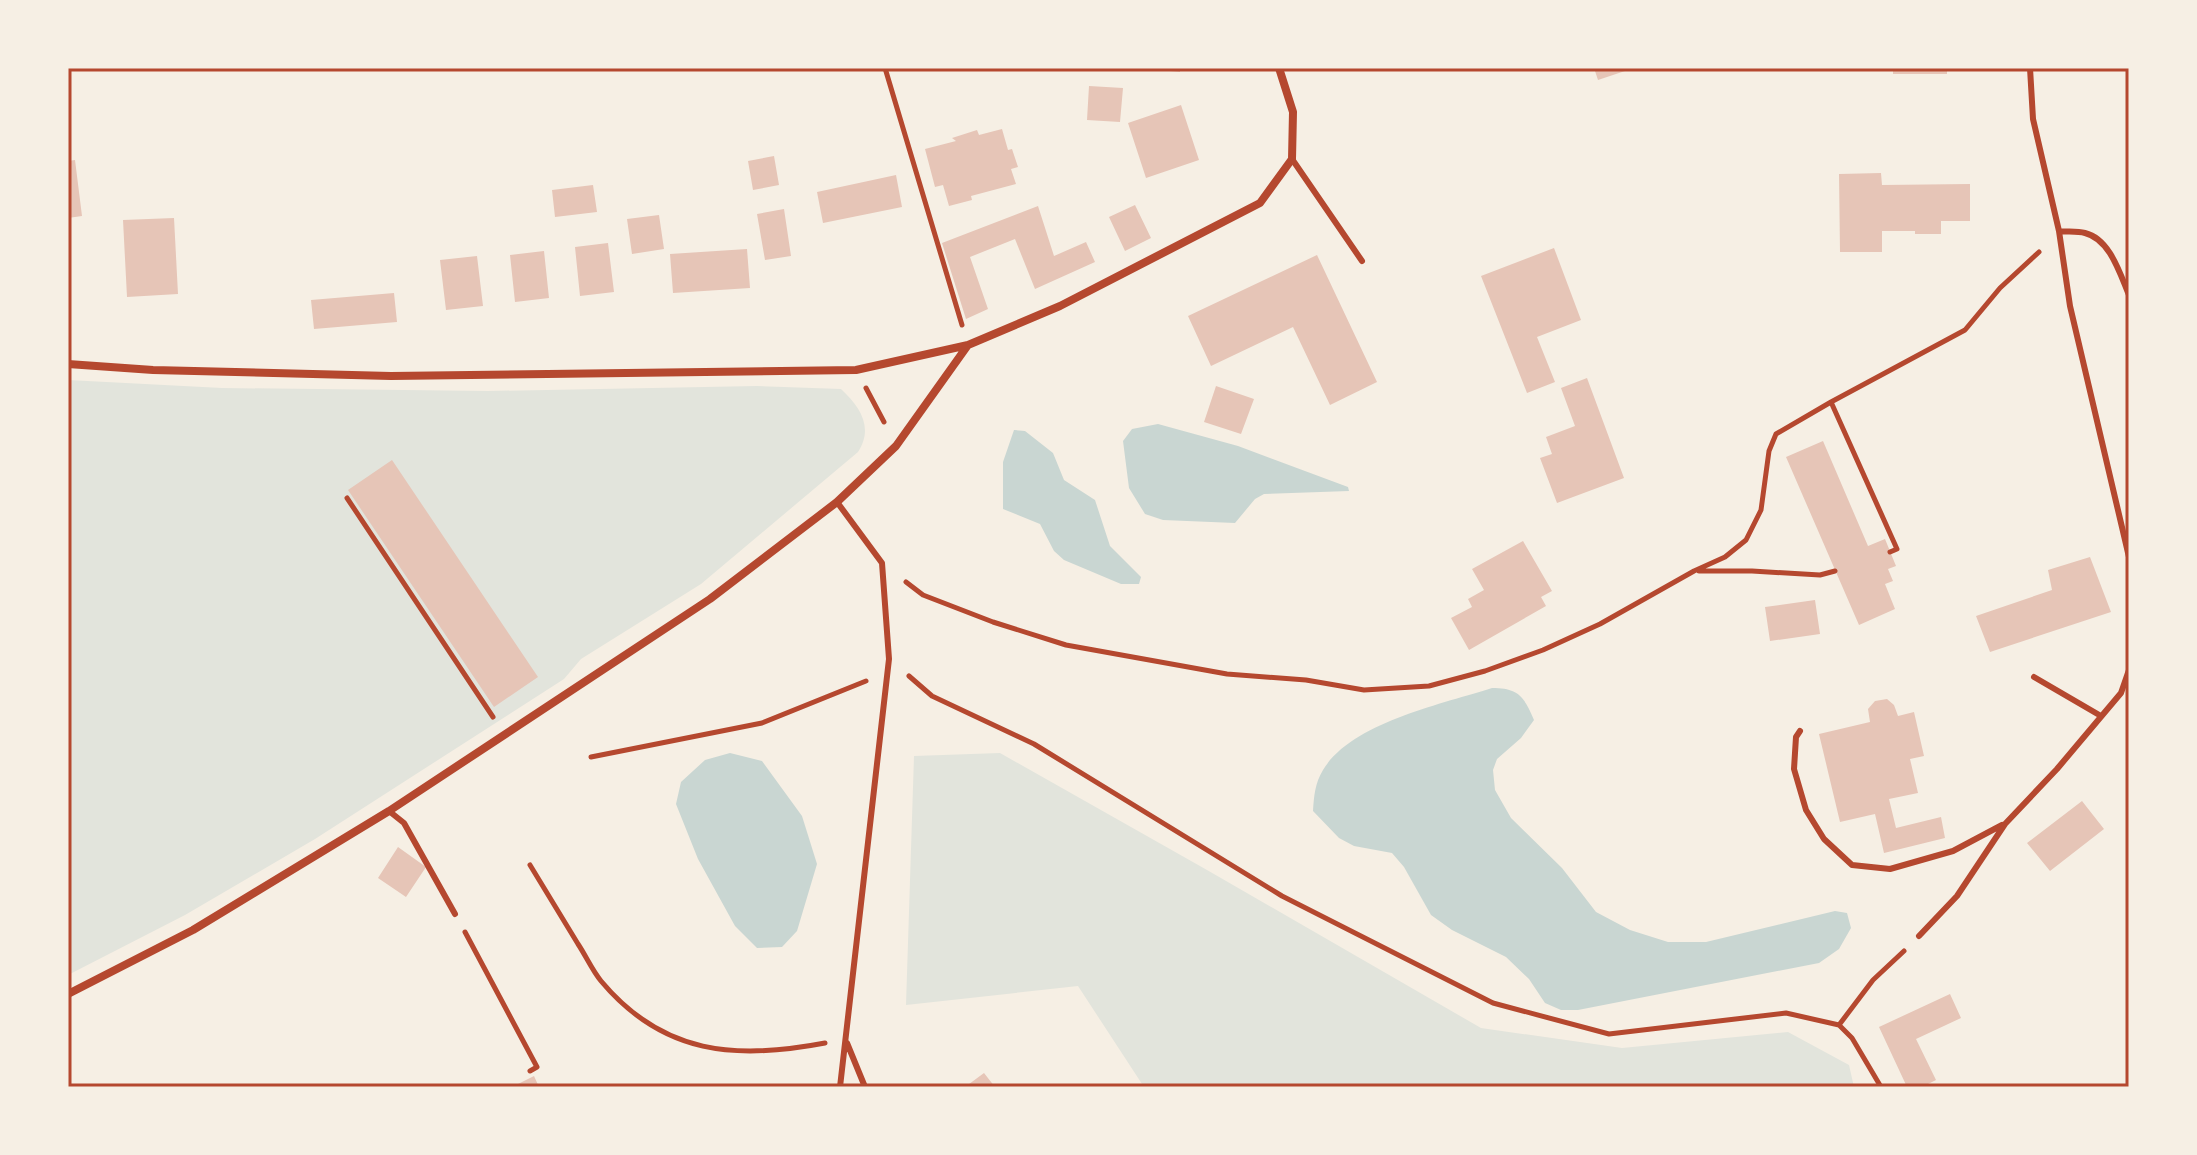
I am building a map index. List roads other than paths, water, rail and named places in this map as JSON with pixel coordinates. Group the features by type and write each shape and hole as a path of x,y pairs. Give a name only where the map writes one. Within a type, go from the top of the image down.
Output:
{"street":[{"path":"68,364 153,370 391,376 856,370 968,345 1060,306 1260,203 1292,159 1293,112 1279,68"},
{"path":"68,994 193,930 389,811 710,599 837,502 896,446 968,345"}],"lane":[{"path":"2030,68 2033,119 2059,231 2070,306 2129,557"},
{"path":"1292,159 1362,261"},
{"path":"2059,231 2085,233 2099,239 2114,260 2129,295"},
{"path":"837,502 882,563 889,659 840,1087"},
{"path":"1919,936 1957,896 2005,824 2057,769 2121,693 2129,670"},
{"path":"2034,677 2101,716"},
{"path":"1800,731 1796,737 1794,769 1806,810 1824,839 1852,865 1890,869 1953,851 2005,824"},
{"path":"389,811 404,823 455,914"},
{"path":"846,1039 865,1087"}]}
